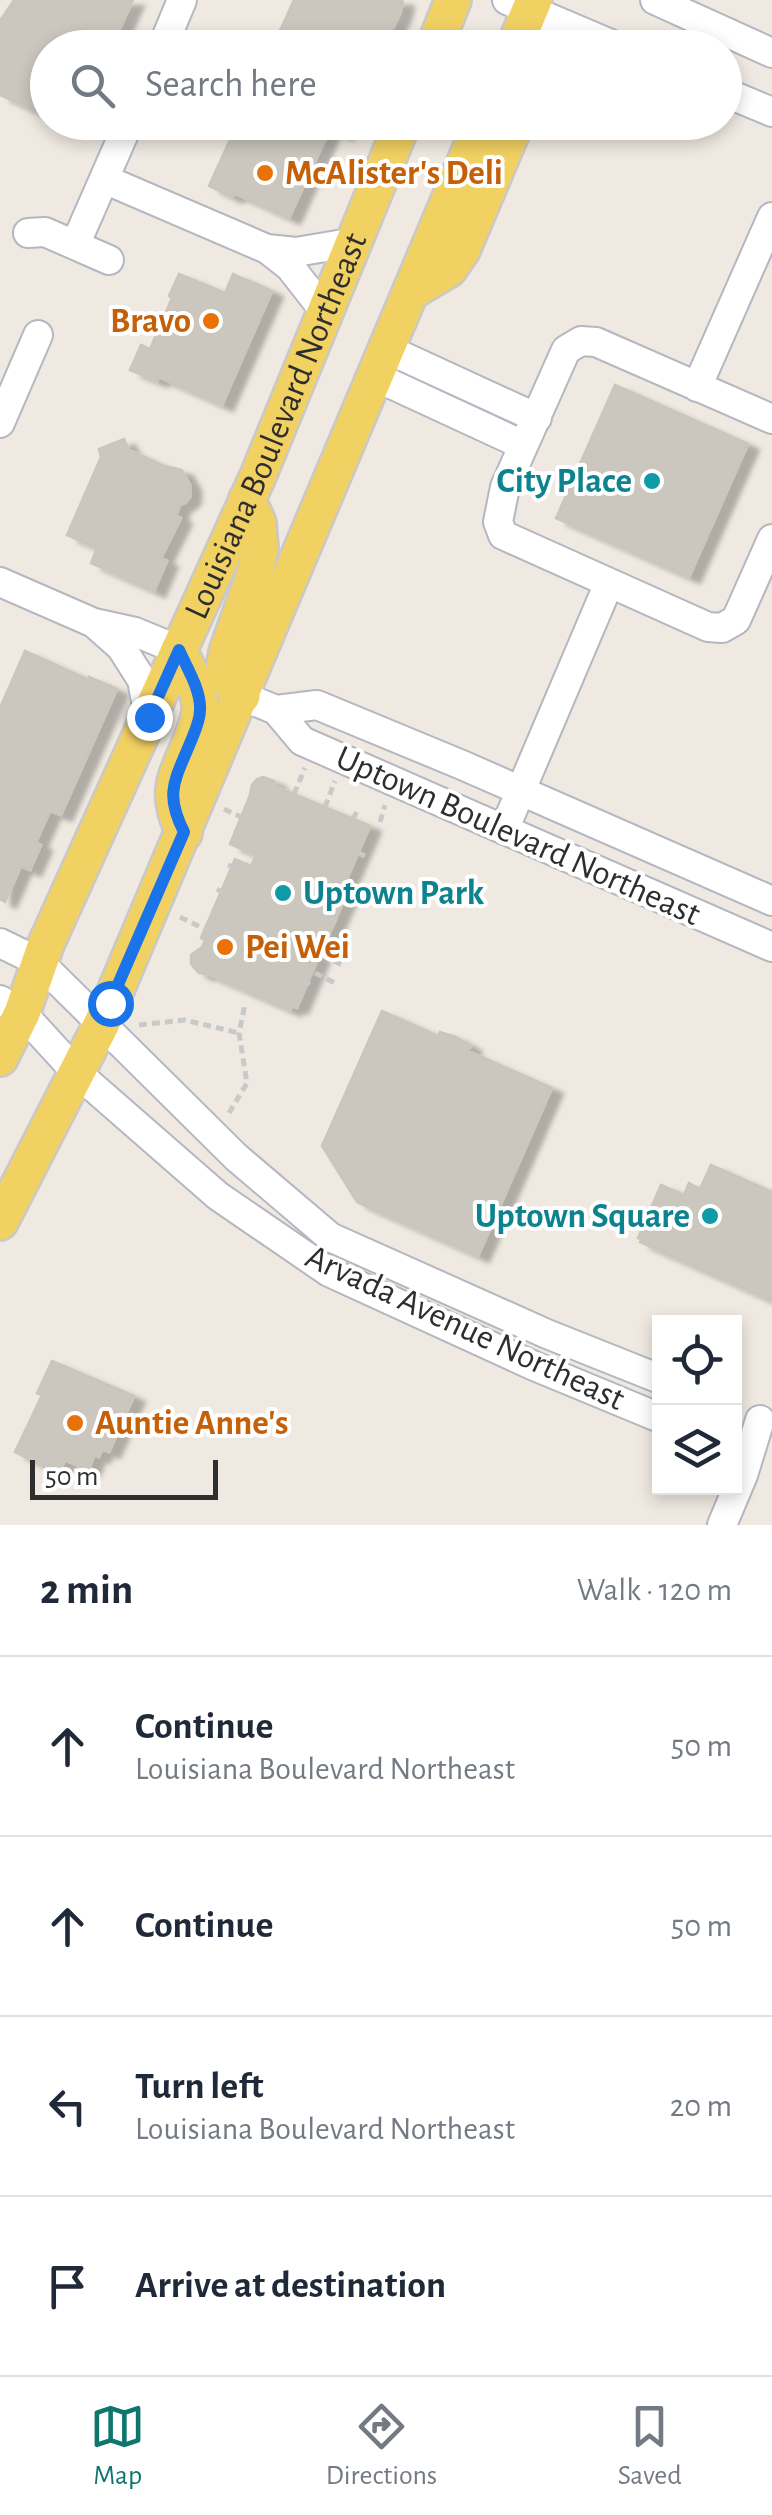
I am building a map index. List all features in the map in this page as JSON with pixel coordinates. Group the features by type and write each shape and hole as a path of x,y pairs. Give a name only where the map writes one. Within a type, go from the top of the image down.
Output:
{"main road":[{"path":"441,30 453,0"},
{"path":"518,30 524,3"},
{"name":"Louisiana Boulevard Northeast","path":"0,1058 11,1006 39,962 247,498 396,140"},
{"name":"Louisiana Boulevard Northeast","path":"0,1222 76,1072 119,1024 184,832 475,140"},
{"path":"412,292 449,269 462,250 508,140"},
{"path":"242,696 224,669 260,549 258,523 247,498"},
{"path":"179,650 200,709 174,783 172,799 184,832"}],"street":[{"path":"170,30 182,0"},
{"path":"655,0 724,30"},
{"path":"686,0 737,30"},
{"path":"524,3 582,30"},
{"path":"742,33 772,51"},
{"path":"742,38 772,51"},
{"path":"742,100 772,112"},
{"path":"75,245 121,140"},
{"path":"104,179 267,249 290,267 326,313"},
{"path":"697,387 772,217"},
{"path":"28,233 45,232 109,260"},
{"path":"267,249 296,252 355,242"},
{"path":"0,424 38,334"},
{"path":"770,550 736,620 722,628 708,627 503,535 498,522 506,487 566,350 581,342 596,342 772,419"},
{"path":"381,363 536,418"},
{"path":"381,363 523,445"},
{"path":"0,582 94,623 135,632 179,650"},
{"path":"504,830 609,583"},
{"path":"94,623 120,646 142,680 149,717"},
{"name":"Uptown Boulevard Northeast","path":"242,696 276,710 302,742 772,947"},
{"name":"Uptown Boulevard Northeast","path":"276,710 317,705 772,902"},
{"name":"Arvada Avenue Northeast","path":"0,943 39,962 119,1024 236,1157 330,1237 652,1377"},
{"name":"Arvada Avenue Northeast","path":"11,1006 76,1072 218,1196 328,1272 652,1415"},
{"path":"532,1365 548,1334"},
{"path":"722,1525 752,1455 755,1418"}],"path":[{"path":"294,794 306,765"},
{"path":"325,807 336,778"},
{"path":"380,822 386,802"},
{"path":"224,810 241,817"},
{"path":"228,865 236,868"},
{"path":"218,889 225,894"},
{"path":"180,917 209,931"},
{"path":"330,939 352,949"},
{"path":"322,956 345,966"},
{"path":"315,974 337,984"},
{"path":"230,1114 247,1083 240,1033 245,1004"},
{"path":"119,1024 185,1020 240,1033"}],"building":[{"path":"14,0 133,0 119,30 30,30 30,108 0,95 0,21"},
{"path":"294,0 403,3 392,30 280,30"},
{"path":"230,140 325,140 289,218 209,186"},
{"name":"Bravo","path":"179,274 225,293 233,274 272,291 222,405 159,377 157,381 130,370 141,345 150,349"},
{"name":"City Place","path":"615,385 748,444 689,577 556,518"},
{"path":"124,439 129,450 182,470 190,485 190,497 180,505 176,515 181,518 161,558 167,561 154,591 91,563 97,548 67,535 101,457 99,449"},
{"path":"25,651 117,689 61,815 50,811 36,842 41,845 30,870 21,866 5,902 0,899 0,708"},
{"name":"Uptown Park","path":"263,777 274,781 277,787 370,826 290,1010 199,973 191,964 191,955 202,947 239,861 251,866 256,855 230,844 252,785"},
{"path":"235,859 239,861 205,940 201,938"},
{"path":"341,892 347,894 324,946 319,944"},
{"path":"314,954 319,956 297,1008 292,1006"},
{"path":"382,1011 438,1036 440,1032 456,1037 471,1046 468,1051 552,1088 478,1256 357,1202 322,1146"},
{"name":"Uptown Square","path":"711,1165 772,1192 772,1301 638,1238 661,1185 684,1195 689,1183 700,1189"},
{"name":"Auntie Anne's","path":"52,1361 134,1396 109,1452 102,1449 99,1457 94,1455 89,1470 65,1460 60,1471 51,1467 50,1470 15,1452 42,1395 37,1393"}],"place":[{"name":"McAlister's Deli","path":"265,173"},
{"name":"Bravo","path":"211,321"},
{"name":"City Place","path":"652,481"},
{"name":"Uptown Park","path":"283,893"},
{"name":"Pei Wei","path":"225,947"},
{"name":"Uptown Square","path":"710,1216"},
{"name":"Auntie Anne's","path":"75,1423"}],"route":[{"path":"110,1003 184,832 172,799 174,783 200,709 179,650 149,717"}]}
